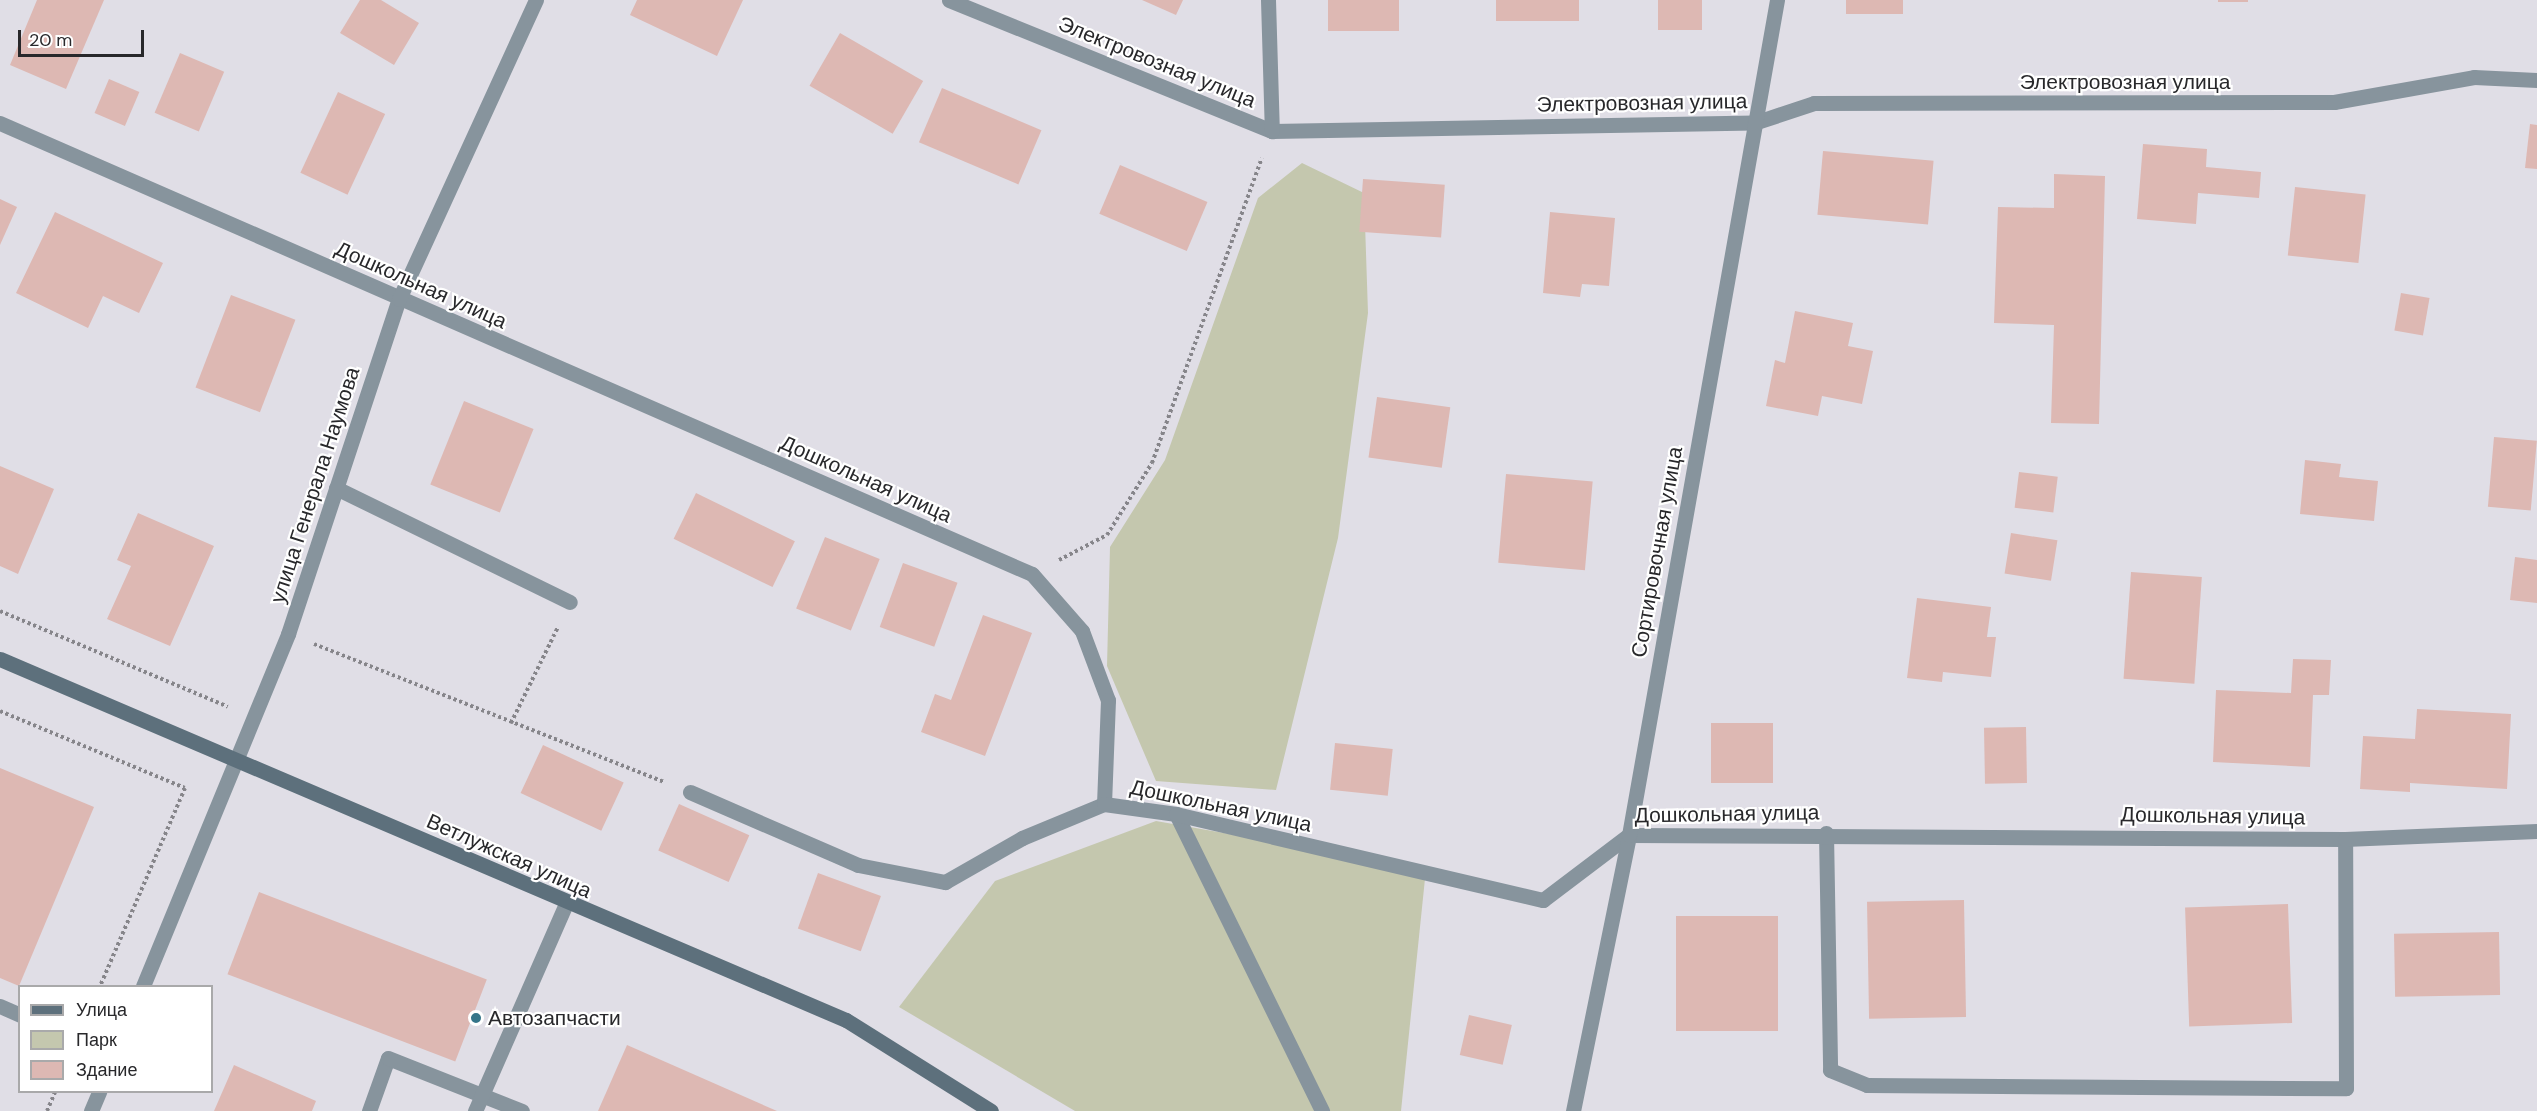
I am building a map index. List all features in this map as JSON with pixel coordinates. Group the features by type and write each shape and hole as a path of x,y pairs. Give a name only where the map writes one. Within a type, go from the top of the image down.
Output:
{"main road":[{"name":"Ветлужская улица","path":"0,659 238,758 566,904 846,1020 991,1111"}],"street":[{"name":"улица Генерала Наумова","path":"144,985 288,634 399,299 536,0"},
{"name":"Электровозная улица","path":"949,0 1272,131 1754,123 1814,103 2334,102 2474,77 2537,80"},
{"path":"1268,0 1272,131"},
{"name":"Сортировочная улица","path":"1573,1111 1629,834 1777,0"},
{"name":"Дошкольная улица","path":"0,123 1032,574 1082,631 1108,700 1104,804 1176,814 1543,900 1629,834 1826,833 2345,839 2537,831"},
{"path":"336,488 570,602"},
{"path":"690,792 858,865 945,882 1022,838 1104,804"},
{"path":"1176,814 1322,1111"},
{"path":"1826,833 1830,1070 1879,1085 2346,1088 2345,839"},
{"path":"475,1111 566,904"},
{"path":"0,1006 18,1014"},
{"path":"369,1111 388,1058 522,1111"},
{"path":"91,1111 99,1093"}],"path":[{"path":"1032,574 1107,535 1152,463 1272,131"},
{"path":"511,723 570,602"},
{"path":"0,611 254,718"},
{"path":"288,634 690,792"},
{"path":"0,711 185,788 101,985"},
{"path":"47,1111 55,1093"}],"green space":[{"path":"1302,163 1364,193 1368,313 1338,538 1276,790 1156,781 1107,666 1110,547 1165,460 1258,198"},
{"path":"1156,821 1426,869 1401,1111 1075,1111 899,1007 995,881"}],"building":[{"path":"37,0 104,0 66,89 10,65"},
{"path":"360,0 381,0 419,23 394,65 340,33"},
{"path":"637,0 743,0 717,56 630,15"},
{"path":"1142,0 1183,0 1176,15"},
{"path":"1328,0 1399,0 1399,31 1328,31"},
{"path":"1496,0 1579,0 1579,21 1496,21"},
{"path":"1658,0 1702,0 1702,30 1658,30"},
{"path":"1846,0 1903,0 1903,14 1846,14"},
{"path":"2218,0 2248,0 2248,2 2218,2"},
{"path":"840,33 923,81 893,134 810,86"},
{"path":"180,53 224,72 199,132 155,113"},
{"path":"109,79 139,92 125,126 95,113"},
{"path":"942,88 1041,130 1018,185 919,142"},
{"path":"338,92 385,114 348,195 300,173"},
{"path":"2530,124 2537,125 2537,169 2525,168"},
{"path":"2143,144 2207,149 2206,167 2261,172 2259,198 2198,193 2196,224 2137,219"},
{"path":"1823,151 1934,161 1928,224 1817,215"},
{"path":"1120,165 1207,202 1187,251 1099,214"},
{"path":"2054,174 2105,176 2099,424 2051,423 2054,325 1994,323 1998,207 2054,208"},
{"path":"1363,179 1445,185 1441,238 1359,232"},
{"path":"2295,187 2366,194 2358,263 2288,256"},
{"path":"0,199 17,207 0,245"},
{"path":"55,212 163,263 139,313 103,296 88,328 16,293"},
{"path":"1550,212 1615,218 1609,286 1582,284 1580,297 1543,293"},
{"path":"2401,293 2430,298 2423,335 2394,330"},
{"path":"231,295 295,320 260,412 196,387"},
{"path":"1795,311 1853,323 1848,346 1873,351 1862,404 1822,396 1818,416 1766,406 1775,360 1785,363"},
{"path":"1377,397 1450,407 1442,468 1369,457"},
{"path":"464,401 534,429 500,513 430,484"},
{"path":"2494,437 2537,441 2531,510 2488,507"},
{"path":"2305,460 2341,464 2339,477 2378,481 2374,521 2300,514"},
{"path":"0,466 54,489 18,574 0,566"},
{"path":"2019,472 2058,477 2053,512 2015,508"},
{"path":"1506,474 1593,482 1585,570 1498,563"},
{"path":"696,493 795,541 773,587 674,539"},
{"path":"138,513 214,546 170,646 107,619 131,566 117,560"},
{"path":"2011,533 2057,540 2051,581 2005,573"},
{"path":"825,537 880,559 851,630 796,608"},
{"path":"2515,557 2537,560 2537,603 2510,600"},
{"path":"903,563 958,583 934,647 880,627"},
{"path":"2131,572 2202,577 2194,684 2124,679"},
{"path":"1917,598 1991,607 1987,637 1996,637 1991,677 1943,672 1942,682 1907,678"},
{"path":"983,615 1032,633 985,756 921,732 935,694 951,700"},
{"path":"2293,659 2331,660 2329,695 2313,695 2310,767 2213,762 2216,690 2291,693"},
{"path":"2417,709 2511,714 2507,789 2410,783 2410,792 2360,789 2363,736 2415,739"},
{"path":"1711,723 1773,723 1773,783 1711,783"},
{"path":"2026,727 2027,783 1985,784 1984,728"},
{"path":"1335,743 1393,749 1388,796 1330,790"},
{"path":"543,745 624,783 601,831 521,793"},
{"path":"0,768 94,807 19,985 0,978"},
{"path":"679,804 749,835 729,882 658,851"},
{"path":"818,873 881,896 861,951 798,928"},
{"path":"259,892 487,979 455,1062 227,974"},
{"path":"1964,900 1966,1017 1869,1019 1867,902"},
{"path":"2288,904 2292,1023 2189,1027 2185,908"},
{"path":"1676,916 1778,916 1778,1031 1676,1031"},
{"path":"2499,932 2500,995 2395,997 2394,934"},
{"path":"1469,1015 1512,1025 1503,1065 1460,1055"},
{"path":"627,1045 777,1111 598,1111"},
{"path":"234,1065 316,1101 312,1111 214,1111"}],"place":[{"name":"Автозапчасти","path":"476,1018"}]}
